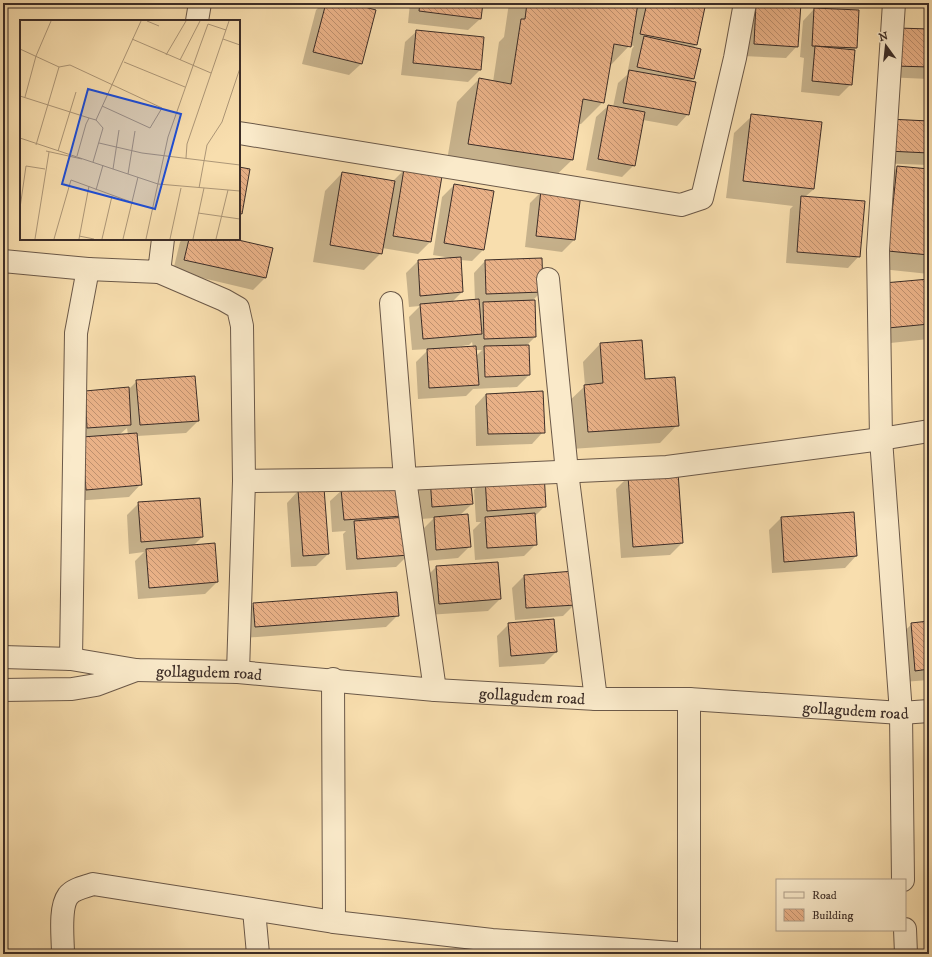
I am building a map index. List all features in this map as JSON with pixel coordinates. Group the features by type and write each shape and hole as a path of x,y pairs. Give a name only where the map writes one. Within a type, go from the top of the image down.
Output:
{"street":[{"path":"197,20 200,3"},
{"path":"240,133 681,205 702,198 735,58 745,3"},
{"path":"894,3 878,250 881,439 901,713 903,879"},
{"path":"159,272 163,240"},
{"path":"3,261 88,269 159,272 224,300 238,308 242,326 244,481 238,672"},
{"path":"71,659 76,333 88,269"},
{"path":"548,279 567,472 596,699"},
{"path":"391,303 405,479 435,690"},
{"path":"244,481 405,479 667,468 881,439 929,431"},
{"name":"gollagudem road","path":"3,657 71,659 136,670 238,672 333,679 435,690 596,699 689,699 901,713 929,711"},
{"name":"gollagudem road","path":"3,690 72,689 96,685 136,670"},
{"path":"333,679 334,922"},
{"path":"63,954 63,911 68,896 77,889 93,884 492,947 688,954 689,699"},
{"path":"254,910 258,954"},
{"path":"905,931 906,954"}],"building":[{"path":"326,3 350,3 376,10 362,64 313,52"},
{"path":"420,3 483,3 481,19 419,11"},
{"path":"527,3 638,3 631,47 614,44 604,103 583,99 573,160 468,144 479,78 511,84 521,19 525,19"},
{"path":"647,3 687,3 705,7 697,45 640,34"},
{"path":"756,3 801,3 798,47 754,44"},
{"path":"814,8 859,10 857,48 812,46"},
{"path":"898,28 929,29 929,67 896,66"},
{"path":"416,30 484,37 481,70 413,63"},
{"path":"644,36 701,49 694,79 637,67"},
{"path":"815,46 855,50 852,85 812,81"},
{"path":"629,70 696,82 689,115 623,103"},
{"path":"608,105 645,112 635,166 598,159"},
{"path":"751,114 822,122 814,189 743,181"},
{"path":"888,119 929,121 929,153 887,151"},
{"path":"897,166 929,169 929,255 888,251"},
{"path":"240,167 250,169 242,214 240,213"},
{"path":"404,169 442,176 431,242 393,236"},
{"path":"342,172 395,181 382,254 330,245"},
{"path":"454,184 494,191 484,250 444,243"},
{"path":"541,190 581,194 575,240 536,236"},
{"path":"801,196 865,201 860,257 797,252"},
{"path":"189,240 238,240 273,248 266,278 184,260"},
{"path":"461,257 463,292 420,296 418,260"},
{"path":"542,258 543,292 486,294 485,260"},
{"path":"929,279 929,324 888,328 884,283"},
{"path":"479,299 482,334 423,339 420,304"},
{"path":"535,300 536,337 484,339 483,302"},
{"path":"642,340 645,379 675,377 679,426 588,432 584,385 603,383 600,343"},
{"path":"529,345 530,375 485,377 484,346"},
{"path":"476,346 479,385 429,388 427,349"},
{"path":"195,376 199,421 140,425 136,380"},
{"path":"129,387 131,425 87,428 85,391"},
{"path":"543,391 545,433 488,434 486,394"},
{"path":"137,433 142,485 86,490 82,437"},
{"path":"678,472 683,543 633,547 628,476"},
{"path":"544,473 546,507 487,511 485,477"},
{"path":"470,474 473,504 432,507 430,477"},
{"path":"401,484 403,516 344,520 341,489"},
{"path":"324,488 329,554 303,556 298,490"},
{"path":"200,498 203,537 141,542 138,502"},
{"path":"854,512 857,556 784,562 781,517"},
{"path":"535,513 537,545 487,548 485,517"},
{"path":"468,514 471,547 436,550 434,517"},
{"path":"406,517 409,555 357,559 354,521"},
{"path":"215,543 218,582 149,588 146,549"},
{"path":"498,562 501,599 439,604 436,566"},
{"path":"574,571 576,605 526,608 524,575"},
{"path":"397,592 399,616 255,627 253,603"},
{"path":"554,619 557,652 511,656 508,623"},
{"path":"929,621 929,669 915,671 911,623"}]}
